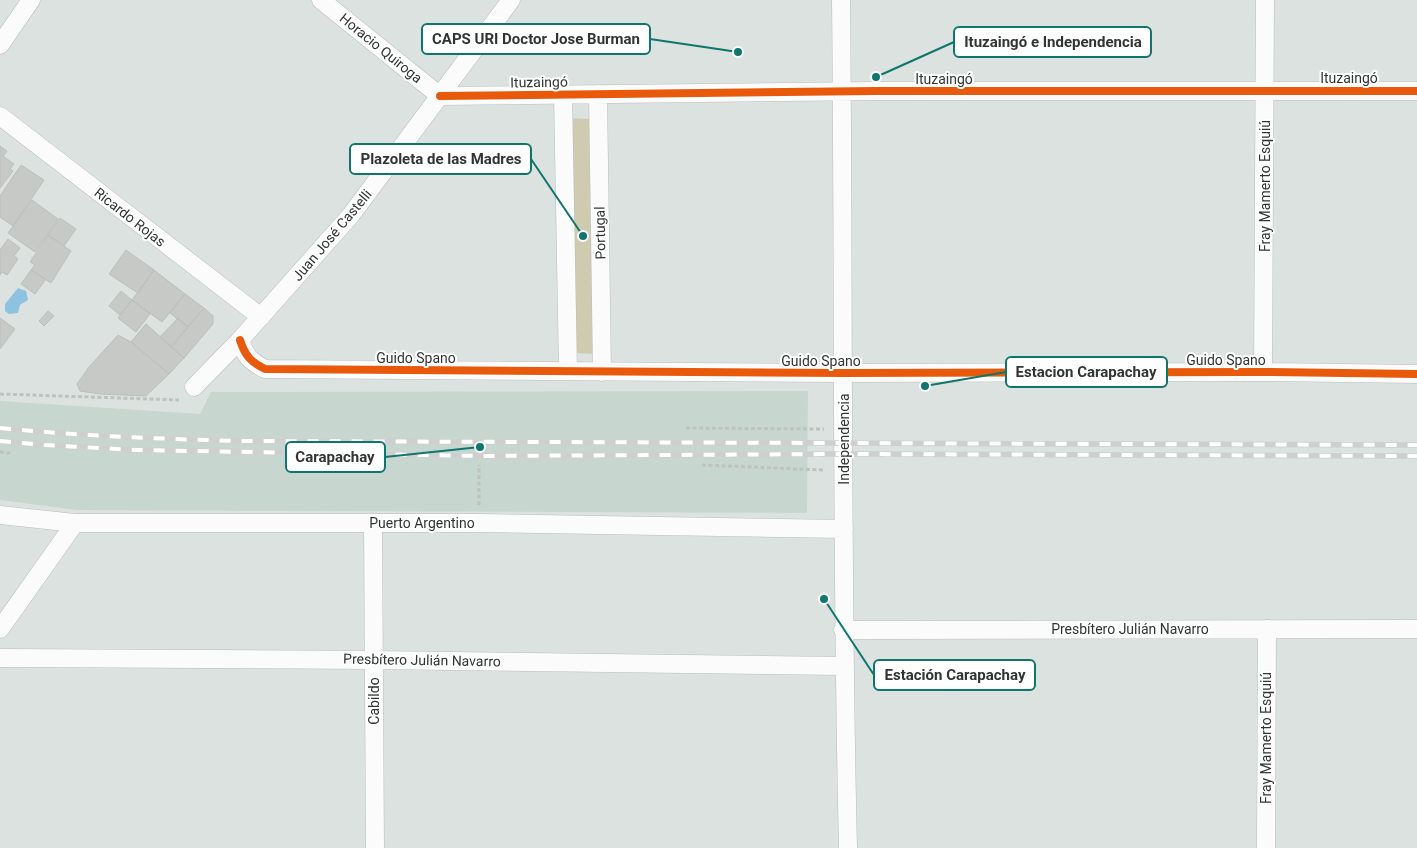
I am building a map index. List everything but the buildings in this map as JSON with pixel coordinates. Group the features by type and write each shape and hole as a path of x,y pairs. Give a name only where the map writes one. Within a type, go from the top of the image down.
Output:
{"street":[{"path":"0,45 30,0"},
{"name":"Horacio Quiroga","path":"321,0 440,96"},
{"name":"Juan José Castelli","path":"194,387 261,317 351,215 511,0"},
{"name":"Independencia","path":"841,0 844,374 843,630 848,848"},
{"name":"Fray Mamerto Esquiú","path":"1263,372 1265,0"},
{"name":"Ituzaingó","path":"440,96 842,92 1417,91"},
{"path":"563,94 568,372"},
{"name":"Portugal","path":"598,94 602,372"},
{"name":"Ricardo Rojas","path":"0,116 261,317"},
{"name":"Guido Spano","path":"240,340 243,352 251,362 265,369 844,374 1263,372 1417,374"},
{"name":"Puerto Argentino","path":"0,515 75,523 478,523 844,529"},
{"path":"0,628 75,523"},
{"name":"Cabildo","path":"373,523 375,848"},
{"name":"Presbítero Julián Navarro","path":"843,630 1417,628"},
{"name":"Fray Mamerto Esquiú","path":"1266,848 1267,629"},
{"name":"Presbítero Julián Navarro","path":"0,658 374,660 844,666"}],"path":[{"path":"0,394 185,401 194,387"},
{"path":"686,428 844,430"},
{"path":"0,452 10,453"},
{"path":"478,523 479,465"},
{"path":"702,465 844,471"}],"shaded area":[{"path":"569,118 591,119 596,354 575,353"},
{"path":"808,391 807,513 77,510 0,500 0,401 200,414 211,392"}],"water":[{"path":"18,288 26,291 28,300 20,305 18,313 9,314 5,311 5,304"}],"railway":[{"path":"0,428 121,437 243,441 1417,445"},
{"path":"0,441 136,450 480,456 844,454 1417,456"}],"cycle path":[{"path":"440,96 876,91 1417,91"},
{"path":"240,340 249,358 265,369 1417,374"}],"place":[{"name":"CAPS URI Doctor Jose Burman","path":"738,52"},
{"name":"Ituzaingó e Independencia","path":"876,77"},
{"name":"Plazoleta de las Madres","path":"583,236"},
{"name":"Estacion Carapachay","path":"925,386"},
{"name":"Carapachay","path":"480,447"},
{"name":"Estación Carapachay","path":"824,599"}]}
